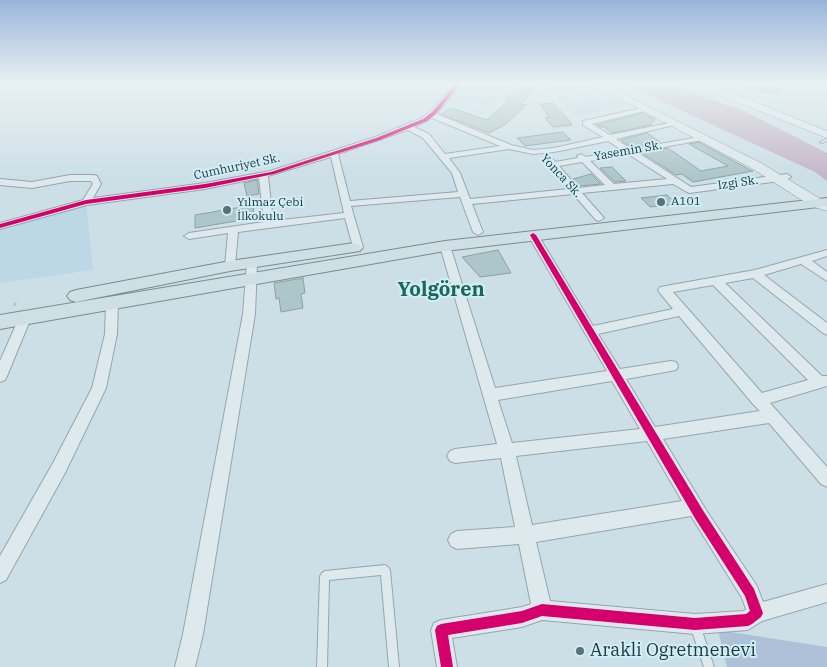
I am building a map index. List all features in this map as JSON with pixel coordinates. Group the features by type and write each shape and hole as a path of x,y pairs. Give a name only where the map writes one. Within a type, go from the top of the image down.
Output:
{"main road":[{"path":"0,322 112,303 358,247 599,218 821,200"},
{"path":"0,310 230,266 252,270 821,200"}],"street":[{"name":"Cumhuriyet Sk.","path":"0,226 86,202 205,186 263,174 334,153 409,127 432,115"},
{"name":"Yonca Sk.","path":"432,115 509,147 542,152 599,218"},
{"path":"620,115 586,123 675,181"},
{"path":"657,115 782,177 821,200"},
{"path":"669,115 754,156 782,177"},
{"path":"777,115 824,138"},
{"path":"792,115 827,128"},
{"path":"542,152 674,124"},
{"path":"409,127 426,136 456,173 478,232"},
{"name":"Yasemin Sk.","path":"553,165 702,138"},
{"path":"442,157 509,147"},
{"path":"572,147 612,187"},
{"path":"334,153 358,247"},
{"path":"263,174 269,224"},
{"name":"Izgi Sk.","path":"675,181 689,190 782,177"},
{"path":"0,182 32,185 70,178 94,178 97,184 86,202"},
{"path":"346,204 576,191 675,181"},
{"path":"189,236 349,215"},
{"path":"230,266 232,230"},
{"path":"533,235 695,508 750,593 757,613"},
{"path":"444,246 507,451 542,610"},
{"path":"827,253 755,274 664,290 827,480"},
{"path":"803,260 827,277"},
{"path":"185,667 193,634 247,324 252,270"},
{"path":"755,274 827,330"},
{"path":"716,281 823,382"},
{"path":"0,574 59,468 99,388 111,334 112,303"},
{"path":"590,331 682,311"},
{"path":"0,376 25,318"},
{"path":"490,395 671,366"},
{"path":"758,400 823,382"},
{"path":"455,456 652,434 772,416"},
{"path":"458,540 526,535 695,508"},
{"path":"447,667 441,630 522,617 542,610 694,624 748,620 757,613 827,593"}],"lane":[{"path":"322,667 325,576 385,570 394,667"},
{"path":"694,624 709,667"}],"shaded area":[{"path":"692,115 752,115 827,153 827,181 815,172"},
{"path":"86,202 93,270 0,283 0,226"},
{"path":"718,630 827,647 827,667 727,667"}],"building":[{"path":"444,115 472,115 487,120 492,115 515,115 506,124 489,133"},
{"path":"548,115 564,115 572,125 553,127 545,118 549,117"},
{"path":"635,115 647,115 655,119 651,125 612,133 604,127 597,125"},
{"path":"563,132 571,140 525,146 517,138"},
{"path":"647,133 660,142 631,147 621,140"},
{"path":"699,142 753,171 693,182 682,174 676,175 642,153 668,148 701,171 728,166 689,144"},
{"path":"612,167 626,181 615,182 600,168"},
{"path":"591,174 601,184 579,186 573,179"},
{"path":"257,180 259,194 247,196 244,183"},
{"path":"667,195 676,204 650,207 641,198"},
{"path":"253,205 254,218 195,228 195,215"},
{"path":"498,250 511,273 480,277 462,257"},
{"path":"303,278 305,293 301,294 303,308 281,312 279,298 276,299 274,283"}],"cycle path":[{"path":"0,226 86,202 205,186 272,173 378,139 425,120 431,115"},
{"path":"447,667 441,630 522,617 542,610 695,624 748,620 757,613 750,593 700,516 533,235"}],"place":[{"name":"A101","path":"661,202"},
{"name":"Yılmaz Çebi İlkokulu","path":"227,210"},
{"name":"Arakli Ogretmenevi","path":"580,651"}],"district":[{"name":"Yolgören","path":"441,290"}]}
